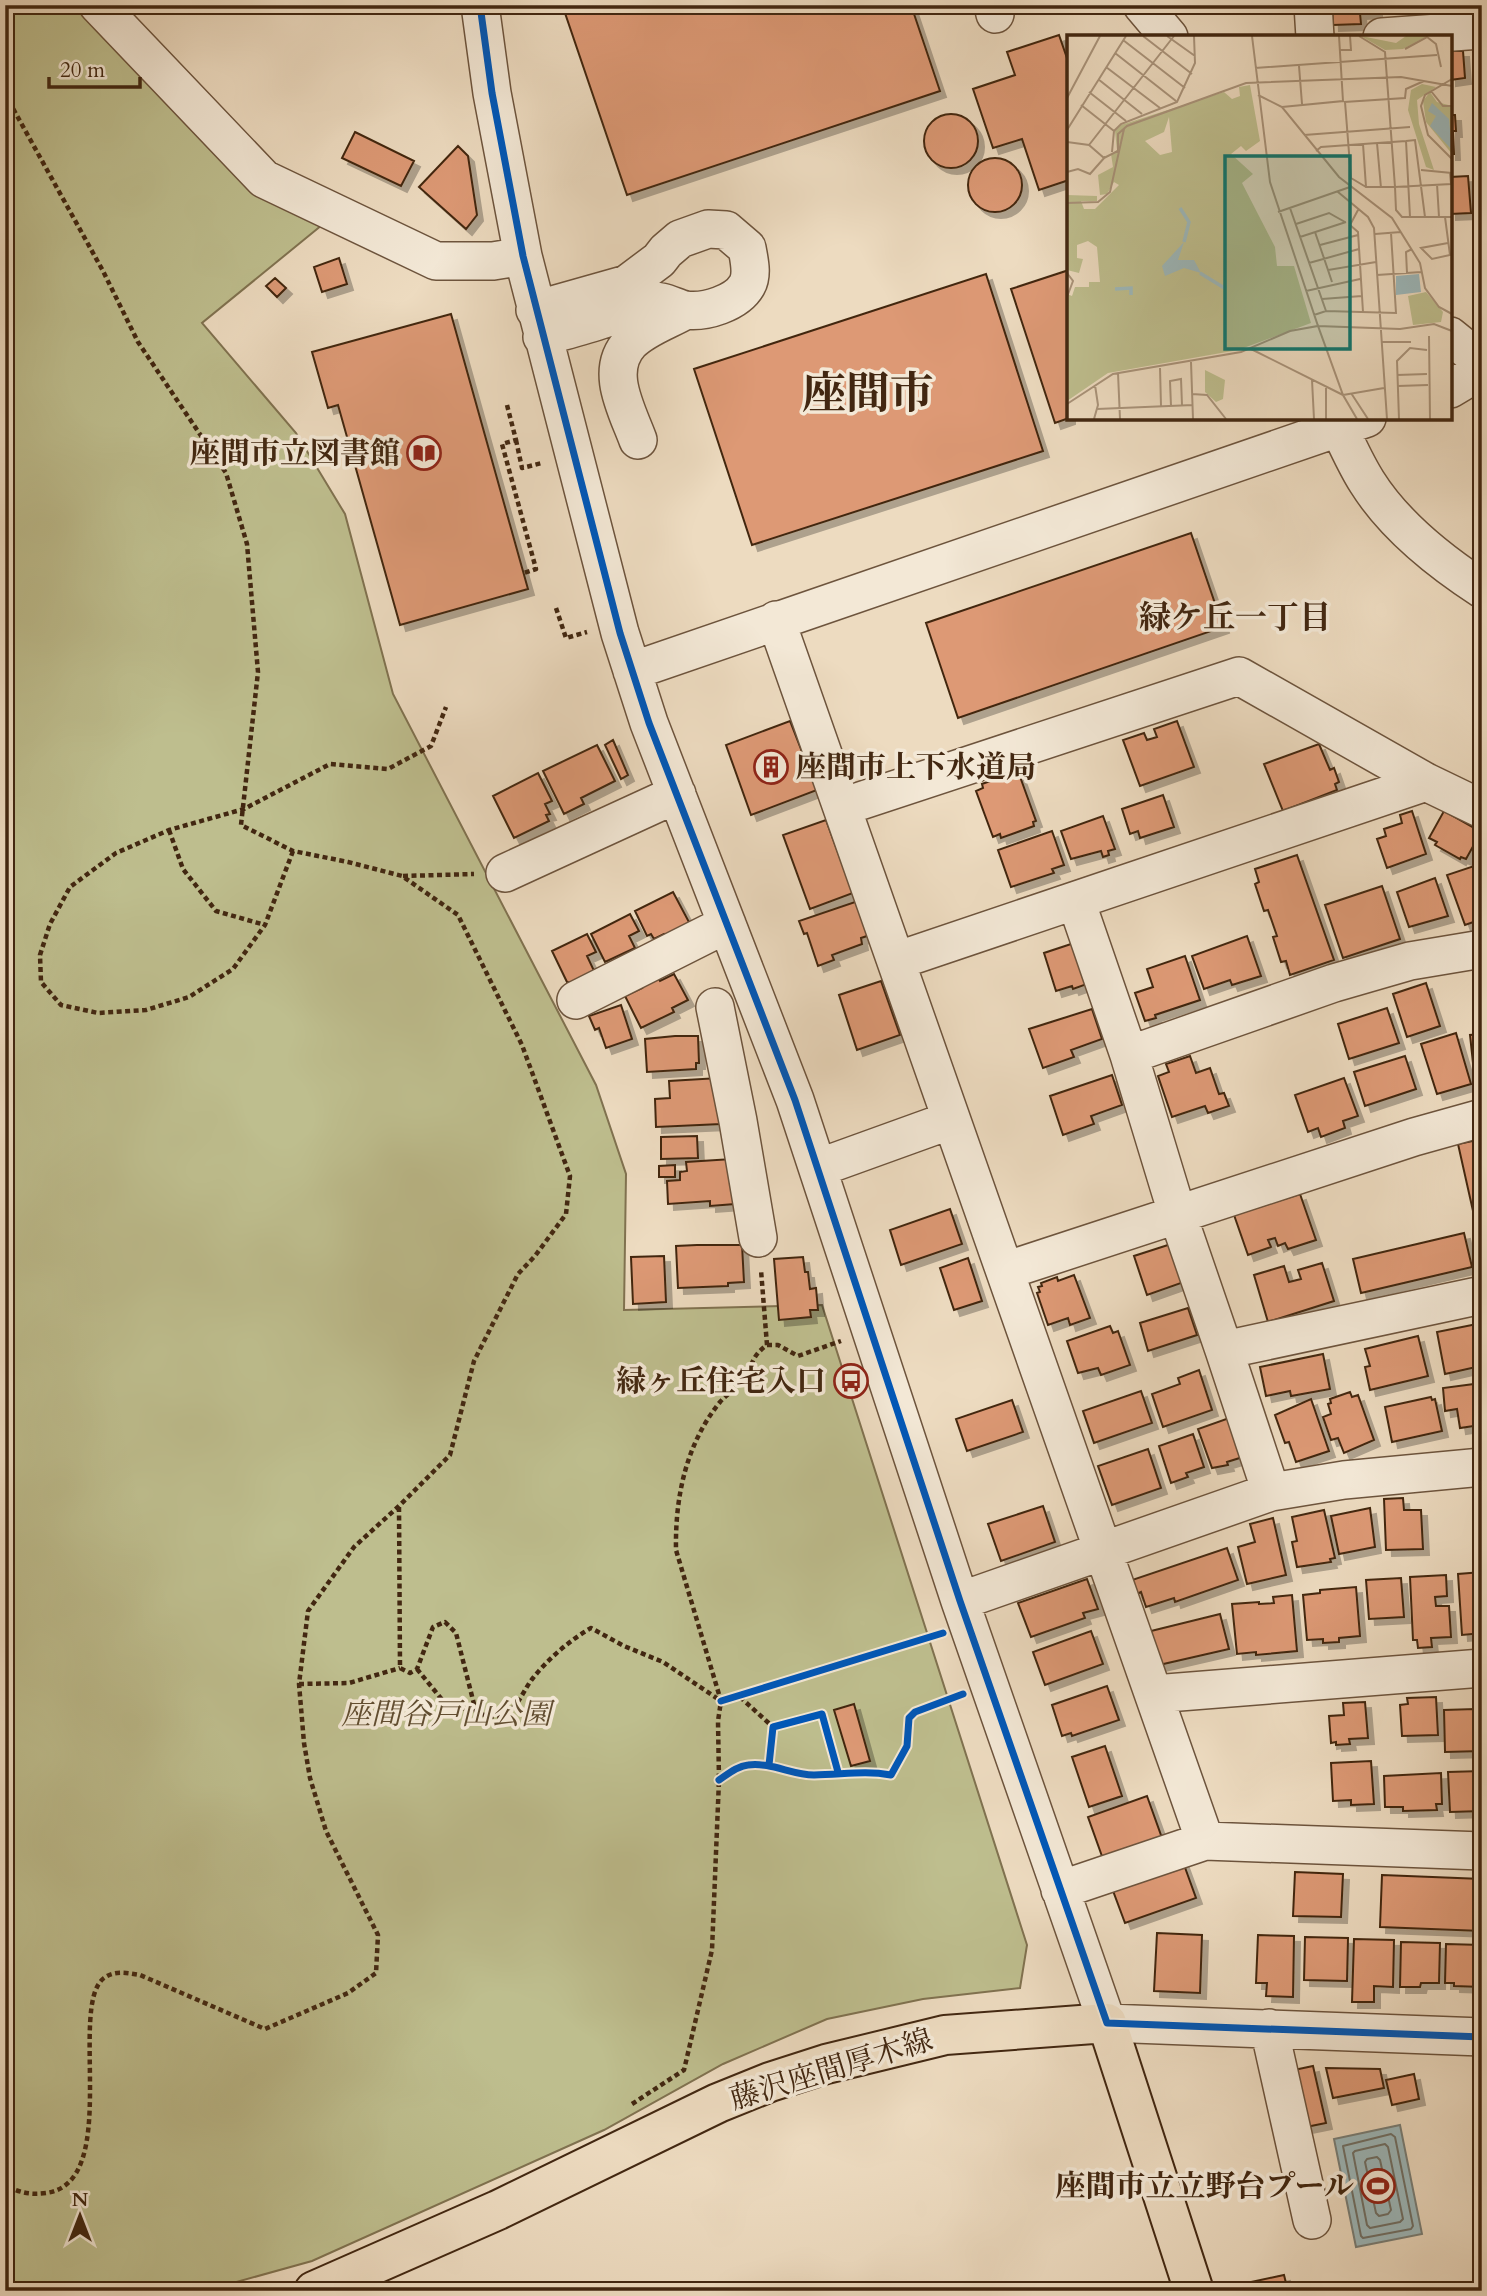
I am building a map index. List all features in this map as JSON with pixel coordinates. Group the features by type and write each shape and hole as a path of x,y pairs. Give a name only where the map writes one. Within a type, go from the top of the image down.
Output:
{"main road":[{"name":"藤沢座間厚木線","path":"314,2291 498,2210 718,2103 770,2082 826,2064 945,2035 1107,2023"},
{"path":"1107,2023 1194,2291"}],"street":[{"path":"98,5 264,179 436,261 493,261 523,256"},
{"path":"480,5 492,93 523,256 620,633 677,794 795,1100 960,1601 1107,2023 1482,2037"},
{"path":"1142,5 1167,35"},
{"path":"1313,5 1315,35"},
{"path":"1479,5 1482,38"},
{"path":"1410,35 1481,30"},
{"path":"638,440 618,386 618,369 622,355 631,342 686,310 712,307 739,295 751,272 747,248 726,230 708,229 680,239 659,261 654,278 660,295 686,310"},
{"path":"539,323 627,284 659,261"},
{"path":"539,323 600,320 650,302 686,310"},
{"path":"1452,338 1482,362"},
{"path":"1452,388 1482,369"},
{"path":"632,671 1353,423 1367,482 1423,545 1482,589"},
{"path":"776,620 1205,1841"},
{"path":"842,807 1239,676 1426,782 1482,809"},
{"path":"896,961 1426,782"},
{"path":"505,873 677,794"},
{"path":"1076,901 1271,1492"},
{"path":"576,1000 727,924"},
{"path":"1129,1055 1334,983 1410,961 1482,949"},
{"path":"715,1007 758,1238"},
{"path":"738,1121 795,1100"},
{"path":"1005,1271 1177,1213 1482,1118"},
{"path":"818,1168 951,1120"},
{"path":"1224,1350 1482,1295"},
{"path":"960,1601 1271,1492 1344,1480 1482,1466"},
{"path":"1154,1694 1482,1668"},
{"path":"1060,1889 1205,1841 1482,1851"},
{"path":"1269,2028 1312,2220"}],"path":[{"path":"5,94 103,271 138,342 226,473 247,544 258,671 241,825 293,852 402,876 505,873"},
{"path":"507,405 522,468 544,463"},
{"path":"516,440 502,444 536,569 523,573"},
{"path":"556,608 566,638 595,630"},
{"path":"293,852 265,925 233,969 189,998 146,1010 98,1013 61,1005 41,982 40,955 50,925 70,887 116,853 169,830 244,809 330,764 388,769 431,746 446,707"},
{"path":"169,830 183,869 216,911 265,925"},
{"path":"5,2185 27,2195 59,2191 77,2175 86,2146 94,1995 102,1979 118,1972 140,1975 265,2029 348,1993 376,1973 378,1935 326,1831 310,1778 299,1684 307,1611 354,1547 450,1455 474,1361 518,1274 566,1214 570,1176 522,1045 458,915 402,876"},
{"path":"758,1238 767,1345"},
{"path":"630,2105 684,2070 712,1950 719,1780 718,1721 721,1701 676,1550 675,1527 684,1470 700,1431 720,1402 744,1379 750,1362 758,1351 767,1345 778,1345 797,1356 848,1339"},
{"path":"399,1506 400,1668"},
{"path":"299,1684 349,1683 400,1668 410,1673 417,1668 433,1628 445,1622 456,1633 476,1712"},
{"path":"417,1668 444,1702 491,1717 504,1715 522,1697 532,1679 577,1636 591,1629 663,1662 721,1701 943,1633"},
{"path":"719,1780 734,1769 747,1765 769,1765 812,1775 838,1772 876,1772 891,1775 907,1746 909,1718 915,1712 962,1694"},
{"path":"740,1697 773,1727"},
{"path":"773,1727 822,1714 838,1772"},
{"path":"769,1765 773,1727"}],"green space":[{"name":"座間谷戸山公園","path":"5,5 92,5 333,216 202,323 296,433 345,514 393,694 596,1085 626,1174 624,1310 822,1305 1027,1945 1020,1988 923,1999 827,2019 723,2064 604,2130 312,2261 204,2291 5,2291"}],"water":[{"name":"座間市立立野台プール","path":"1400,2125 1422,2234 1356,2247 1334,2139"}],"building":[{"path":"584,5 911,5 940,91 627,195 565,13"},
{"path":"1332,5 1376,5 1376,12 1360,13 1361,24 1333,25"},
{"path":"1059,35 1067,58 1067,181 1039,190 1022,139 993,148 973,89 1015,75 1007,52"},
{"path":"1452,51 1463,51 1465,78 1452,80"},
{"path":"951,114 970,122 978,141 970,160 951,168 932,160 924,141 932,122"},
{"path":"1452,115 1455,115 1456,131 1453,131 1454,154"},
{"path":"355,132 414,161 401,186 342,158"},
{"path":"458,146 468,156 477,215 466,229 419,187"},
{"path":"995,158 1014,166 1022,185 1014,204 995,212 976,204 968,185 976,166"},
{"path":"1468,176 1471,213 1452,214 1452,177"},
{"path":"339,258 347,284 322,292 314,267"},
{"path":"1067,271 1067,419 1055,423 1011,289"},
{"path":"986,274 1043,451 752,545 694,369"},
{"path":"275,278 286,288 277,297 266,286"},
{"path":"451,314 528,589 400,625 338,405 328,408 312,352"},
{"path":"1191,533 1223,627 958,718 926,623"},
{"name":"座間市上下水道局","path":"790,721 817,790 751,815 726,745"},
{"path":"1177,721 1194,767 1140,786 1123,740 1144,733 1147,740 1157,737 1154,729"},
{"path":"613,740 628,775 621,779 605,745"},
{"path":"1319,744 1330,770 1334,768 1339,782 1335,784 1337,790 1283,811 1264,764"},
{"path":"597,745 615,781 581,798 584,804 564,814 543,771"},
{"path":"1018,771 1036,821 1033,822 1034,826 1001,838 1000,834 993,837 976,791 983,788 982,784"},
{"path":"538,773 552,801 545,804 550,814 546,815 549,821 514,838 493,796"},
{"path":"1163,795 1174,827 1140,838 1138,831 1130,834 1122,809"},
{"path":"1412,811 1426,854 1387,868 1377,839 1386,836 1384,829 1402,823 1400,815"},
{"path":"1444,811 1481,832 1466,859 1460,859 1435,845 1437,842 1429,838"},
{"path":"1103,816 1115,849 1108,851 1109,855 1103,857 1101,851 1071,859 1061,831"},
{"path":"826,820 853,893 810,909 783,835"},
{"path":"1052,831 1064,865 1052,869 1054,873 1011,887 998,850"},
{"path":"1297,855 1334,960 1290,975 1286,961 1281,962 1273,937 1277,936 1268,910 1264,911 1255,884 1259,882 1255,869"},
{"path":"1480,864 1482,919 1465,925 1447,875"},
{"path":"1435,878 1448,916 1409,927 1397,892"},
{"path":"1382,886 1400,939 1343,958 1325,905"},
{"path":"673,892 690,924 666,936 664,934 654,939 651,934 647,936 635,911"},
{"path":"858,901 870,935 861,938 862,944 832,955 834,960 818,966 807,933 804,934 799,921"},
{"path":"630,914 639,931 629,936 635,948 605,962 591,934"},
{"path":"587,934 596,952 587,956 596,975 577,984 567,982 552,951"},
{"path":"1247,936 1261,976 1232,985 1230,980 1204,989 1192,956"},
{"path":"1074,943 1087,984 1056,991 1044,953"},
{"path":"1185,956 1200,1000 1145,1021 1135,993 1153,987 1147,969"},
{"path":"656,974 660,981 674,974 688,1000 672,1008 674,1012 641,1028 625,996 642,988 639,983"},
{"path":"881,981 900,1035 857,1050 839,995"},
{"path":"1426,983 1440,1026 1407,1037 1393,994"},
{"path":"621,1005 632,1039 606,1048 599,1028 595,1030 589,1016"},
{"path":"1387,1008 1399,1043 1349,1059 1338,1024"},
{"path":"1092,1009 1102,1039 1071,1050 1074,1057 1043,1068 1029,1029"},
{"path":"1456,1033 1471,1084 1437,1094 1421,1044"},
{"path":"1482,1034 1482,1062 1473,1063 1470,1035"},
{"path":"698,1036 699,1063 696,1063 696,1069 647,1072 645,1039"},
{"path":"1190,1056 1196,1073 1210,1068 1219,1094 1224,1093 1229,1106 1208,1113 1205,1106 1172,1117 1158,1076 1169,1072 1166,1064"},
{"path":"1405,1056 1416,1089 1365,1106 1354,1072"},
{"path":"1112,1075 1122,1105 1091,1116 1094,1124 1063,1135 1050,1096"},
{"path":"719,1078 721,1124 656,1127 655,1099 670,1098 669,1081"},
{"path":"1344,1078 1358,1116 1343,1121 1345,1128 1321,1137 1318,1128 1308,1132 1295,1095"},
{"path":"697,1136 698,1158 661,1159 661,1137"},
{"path":"1482,1139 1482,1219 1475,1220 1458,1144"},
{"path":"732,1159 735,1204 710,1206 710,1201 668,1204 667,1181 680,1180 680,1172 687,1171 686,1162"},
{"path":"675,1165 675,1177 659,1177 659,1166"},
{"path":"1300,1194 1316,1240 1288,1249 1285,1243 1278,1246 1275,1238 1268,1240 1271,1247 1248,1255 1234,1215"},
{"path":"950,1209 962,1244 901,1265 890,1230"},
{"path":"1464,1233 1472,1267 1361,1293 1353,1259"},
{"path":"1171,1244 1184,1282 1147,1295 1134,1256"},
{"path":"742,1245 744,1282 728,1283 728,1286 678,1288 676,1246"},
{"path":"664,1256 666,1302 633,1304 631,1257"},
{"path":"803,1257 810,1289 816,1288 818,1310 810,1310 811,1317 779,1320 774,1259"},
{"path":"968,1258 982,1301 954,1310 940,1268"},
{"path":"1322,1263 1334,1301 1268,1322 1254,1275 1284,1266 1289,1282 1301,1279 1298,1270"},
{"path":"1074,1275 1090,1318 1070,1325 1068,1318 1048,1325 1037,1293 1040,1292 1038,1287 1042,1286 1041,1283 1057,1277 1058,1281"},
{"path":"1188,1308 1197,1335 1148,1351 1140,1323"},
{"path":"1482,1323 1482,1369 1476,1370 1476,1367 1445,1374 1437,1332"},
{"path":"1110,1326 1113,1333 1118,1331 1130,1365 1101,1375 1098,1368 1078,1373 1067,1341"},
{"path":"1418,1336 1428,1376 1370,1390 1365,1367 1370,1366 1365,1349"},
{"path":"1323,1354 1330,1389 1291,1396 1290,1391 1266,1396 1260,1367"},
{"path":"1199,1370 1212,1410 1163,1427 1152,1394 1180,1384 1178,1378"},
{"path":"1482,1383 1482,1428 1480,1425 1460,1428 1457,1409 1445,1411 1443,1388"},
{"path":"1141,1391 1152,1423 1094,1443 1083,1411"},
{"path":"1350,1392 1352,1397 1358,1395 1374,1440 1344,1453 1338,1438 1331,1440 1323,1417 1331,1414 1328,1404 1331,1403 1330,1399"},
{"path":"1431,1397 1432,1400 1435,1399 1442,1431 1392,1442 1385,1407"},
{"path":"1311,1399 1329,1451 1296,1462 1289,1442 1285,1443 1275,1415"},
{"path":"1012,1400 1023,1432 967,1451 956,1419"},
{"path":"1232,1417 1246,1456 1227,1462 1228,1465 1212,1468 1198,1429"},
{"path":"1193,1434 1204,1467 1186,1473 1188,1477 1171,1483 1159,1446"},
{"path":"1148,1449 1161,1488 1112,1505 1098,1466"},
{"path":"1403,1498 1404,1510 1421,1510 1423,1549 1386,1550 1384,1499"},
{"path":"1043,1506 1055,1542 1001,1561 988,1524"},
{"path":"1370,1508 1375,1547 1339,1554 1331,1516"},
{"path":"1324,1510 1335,1558 1330,1559 1331,1562 1297,1567 1292,1542 1297,1541 1292,1517"},
{"path":"1273,1518 1286,1575 1247,1584 1238,1547 1255,1542 1250,1524"},
{"path":"1227,1548 1238,1580 1175,1602 1174,1598 1146,1607 1141,1592 1137,1594 1132,1580"},
{"path":"1482,1572 1482,1633 1462,1635 1458,1574"},
{"path":"1446,1575 1447,1596 1435,1597 1436,1606 1449,1606 1451,1637 1431,1638 1432,1647 1418,1648 1417,1640 1413,1640 1410,1577"},
{"path":"1401,1578 1404,1617 1369,1619 1366,1580"},
{"path":"1087,1579 1098,1609 1083,1613 1085,1618 1031,1637 1018,1603"},
{"path":"1356,1587 1360,1636 1339,1638 1339,1642 1307,1640 1303,1595 1320,1593 1320,1590"},
{"path":"1292,1595 1297,1651 1237,1654 1232,1604 1274,1603 1273,1597"},
{"path":"1220,1614 1229,1649 1159,1665 1151,1631"},
{"path":"1091,1631 1103,1664 1045,1685 1033,1652"},
{"path":"1107,1686 1119,1720 1072,1736 1071,1733 1062,1736 1052,1705"},
{"path":"1436,1697 1438,1735 1402,1736 1400,1705 1408,1704 1407,1698"},
{"path":"1365,1702 1368,1738 1349,1739 1350,1744 1331,1743 1329,1716 1344,1715 1343,1703"},
{"path":"854,1704 870,1761 851,1766 834,1710"},
{"path":"1475,1709 1475,1712 1482,1712 1482,1751 1445,1752 1444,1710"},
{"path":"1105,1746 1122,1796 1089,1807 1072,1757"},
{"path":"1371,1761 1374,1804 1351,1805 1351,1800 1333,1801 1331,1763"},
{"path":"1482,1771 1482,1811 1450,1812 1448,1772"},
{"path":"1441,1773 1442,1804 1436,1804 1437,1810 1403,1811 1403,1807 1385,1807 1384,1776"},
{"path":"1147,1796 1162,1838 1103,1859 1088,1817"},
{"path":"1183,1862 1196,1898 1125,1923 1112,1888"},
{"path":"1295,1872 1343,1874 1341,1917 1293,1916"},
{"path":"1382,1875 1482,1879 1482,1931 1380,1927"},
{"path":"1157,1933 1202,1935 1200,1993 1154,1991"},
{"path":"1258,1935 1294,1936 1293,1997 1266,1996 1267,1983 1256,1983"},
{"path":"1305,1937 1348,1938 1347,1981 1304,1980"},
{"path":"1354,1939 1394,1940 1393,1987 1374,1986 1374,2002 1352,2002"},
{"path":"1401,1942 1440,1943 1439,1983 1400,1987"},
{"path":"1446,1944 1482,1945 1482,1987 1445,1983"},
{"path":"1313,2066 1326,2123 1306,2127 1294,2070"},
{"path":"1326,2068 1380,2069 1384,2088 1333,2098"},
{"path":"1414,2074 1419,2099 1392,2105 1386,2080"},
{"path":"1284,2275 1288,2291 1253,2291 1251,2282"}],"waterway":[{"path":"5,1580 10,1581"}],"cycle path":[{"path":"480,5 492,93 523,256 620,633 649,723 795,1100 960,1601 1107,2023 1482,2037"},
{"path":"721,1701 943,1633"},
{"path":"719,1780 748,1765 806,1774 891,1775 907,1746 909,1718 915,1712 963,1694"},
{"path":"769,1765 773,1727 822,1714 838,1772"}],"place":[{"name":"座間市立図書館","path":"424,453"},
{"name":"座間市上下水道局","path":"771,767"},
{"name":"緑ヶ丘住宅入口","path":"851,1381"},
{"name":"座間市立立野台プール","path":"1378,2186"}],"district":[{"name":"座間市","path":"868,393"},
{"name":"緑ケ丘一丁目","path":"1235,617"}]}
